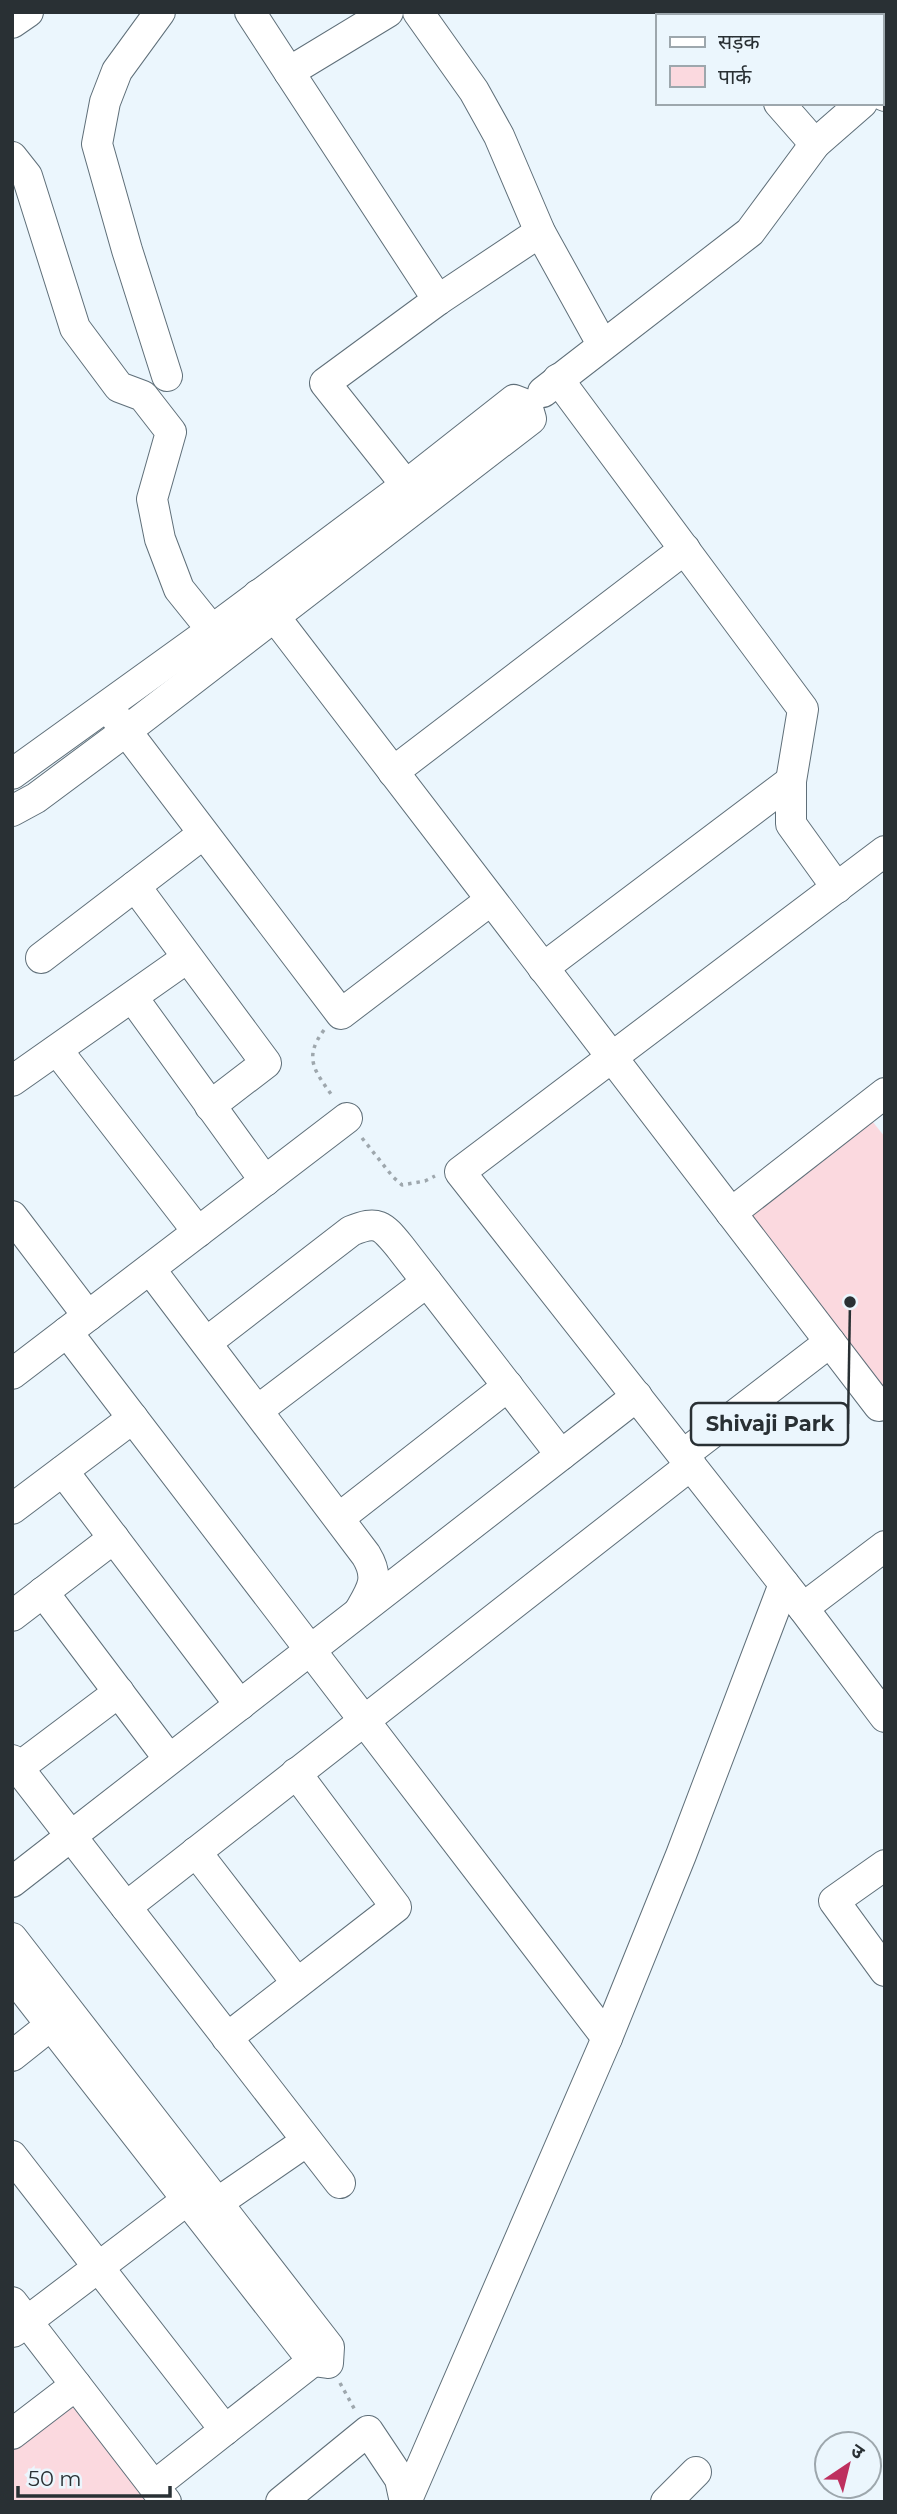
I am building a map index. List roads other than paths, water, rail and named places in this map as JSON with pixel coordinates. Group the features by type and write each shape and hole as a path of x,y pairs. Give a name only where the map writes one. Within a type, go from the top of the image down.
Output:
{"street":[{"path":"12,23 28,12"},
{"path":"160,12 117,71 106,102 97,144 167,376"},
{"path":"250,12 438,300"},
{"path":"289,72 388,12"},
{"path":"418,12 474,91 499,136 540,232 602,344"},
{"path":"781,105 815,144"},
{"path":"12,774 212,630 267,606 750,232 815,144 860,105"},
{"path":"12,157 27,176 75,328 119,387 143,396 171,432 152,499 160,539 179,589 212,630"},
{"path":"406,485 325,383 438,300 540,232"},
{"path":"558,379 803,709 791,781 791,824 837,888"},
{"path":"12,811 36,797 125,732 406,485 524,408"},
{"path":"393,772 685,549"},
{"path":"267,606 879,1406"},
{"path":"107,706 341,1014 491,900"},
{"path":"543,968 791,781"},
{"path":"41,958 203,834"},
{"path":"885,852 460,1172 803,1608 885,1717"},
{"path":"135,886 266,1063 211,1106"},
{"path":"12,1081 187,958"},
{"path":"133,998 265,1181"},
{"path":"57,1049 198,1232"},
{"path":"731,1213 880,1105"},
{"path":"12,1374 347,1118"},
{"path":"12,1216 133,1418 607,2038"},
{"path":"207,1342 351,1231 368,1224 385,1229 561,1455"},
{"path":"150,1269 366,1555 374,1571 371,1590 358,1613"},
{"path":"258,1410 427,1282"},
{"path":"126,1907 364,1720 830,1342"},
{"path":"339,1518 508,1386"},
{"path":"12,1882 637,1396"},
{"path":"12,1510 133,1418"},
{"path":"63,1471 240,1705"},
{"path":"12,1615 114,1538"},
{"path":"803,1608 885,1546"},
{"path":"405,2502 607,2038 681,1855 784,1584"},
{"path":"43,1592 169,1759"},
{"path":"118,1692 15,1764 340,2183"},
{"path":"228,2038 396,1907 296,1773"},
{"path":"196,1852 297,1983"},
{"path":"885,1865 834,1902 885,1972"},
{"path":"12,1938 217,2203 323,2357"},
{"path":"12,1975 187,2200 323,2357"},
{"path":"12,2056 51,2025"},
{"path":"217,2203 307,2141"},
{"path":"12,2156 225,2430"},
{"path":"187,2200 97,2267 17,2319 76,2385 160,2494 225,2430 323,2357"},
{"path":"12,2434 76,2385"},
{"path":"281,2502 368,2431 400,2479 405,2502"},
{"path":"666,2502 696,2472"}],"place":[{"name":"Shivaji Park","path":"850,1302"}]}
